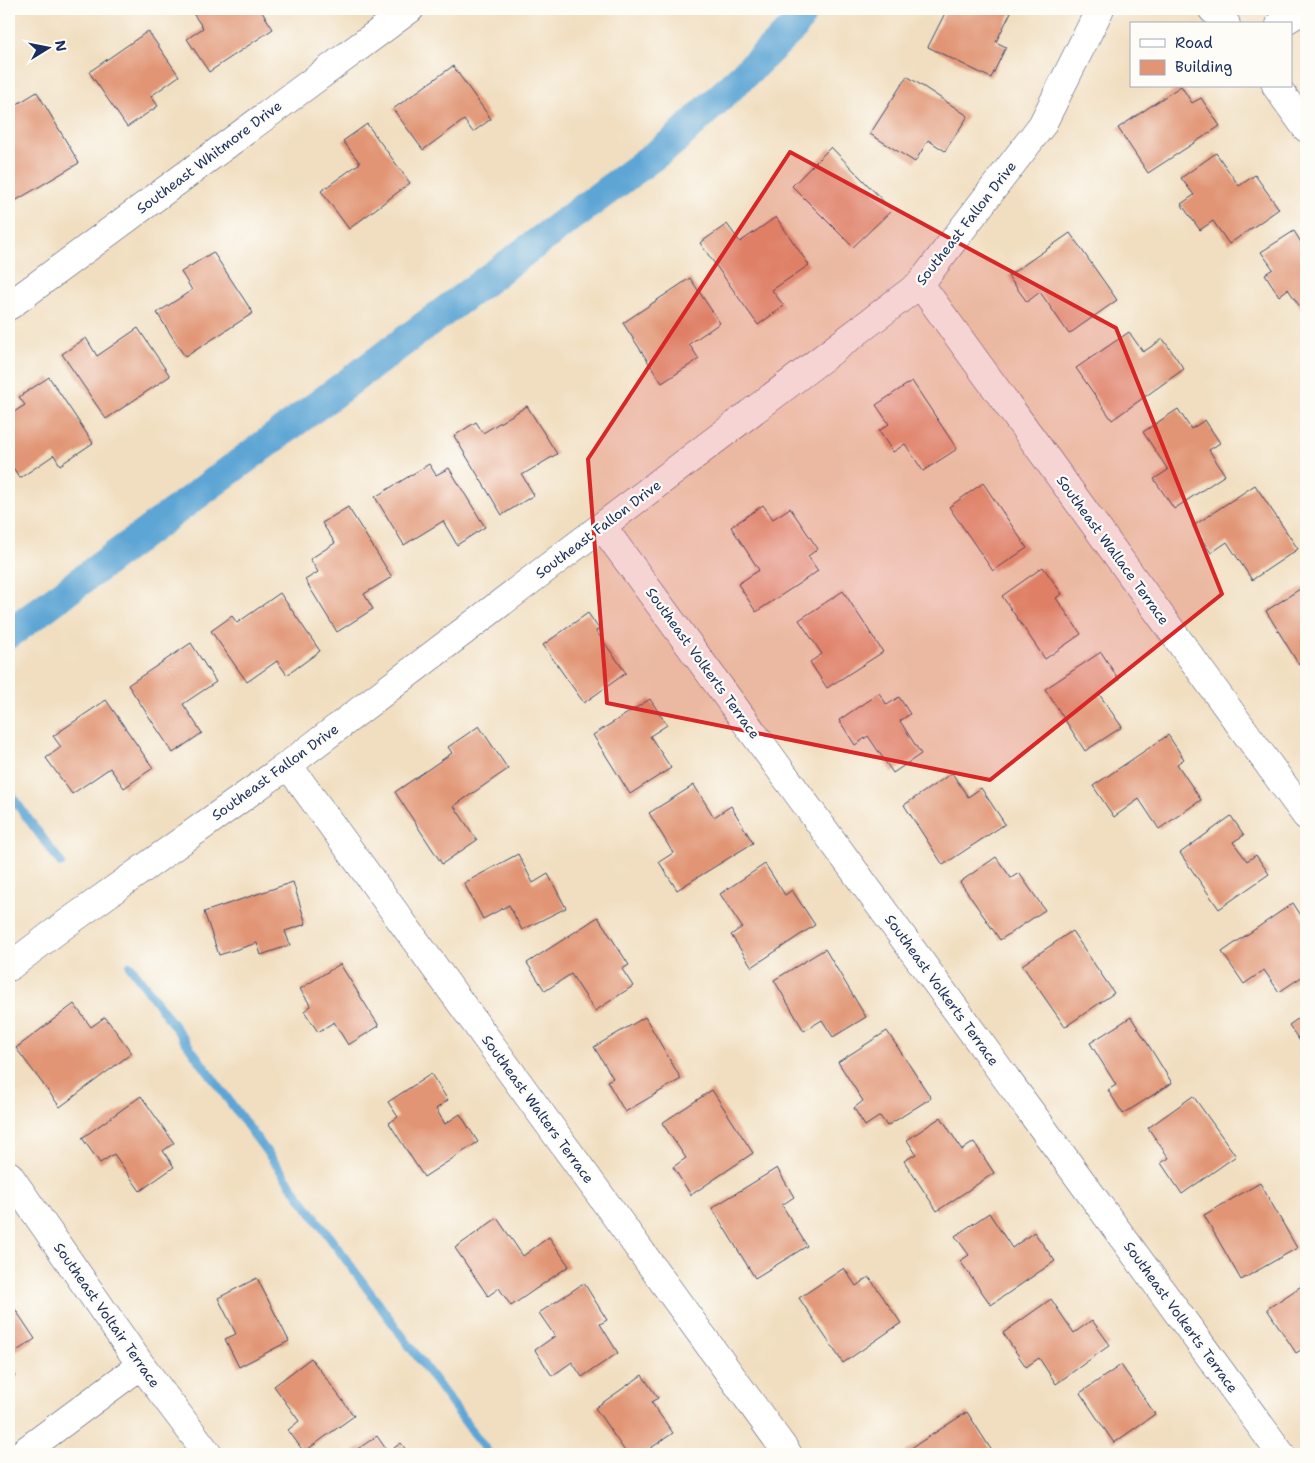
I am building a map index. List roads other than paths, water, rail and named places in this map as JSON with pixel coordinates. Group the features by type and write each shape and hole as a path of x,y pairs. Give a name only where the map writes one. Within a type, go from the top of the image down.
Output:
{"street":[{"name":"Southeast Whitmore Drive","path":"9,306 410,9"},
{"name":"Southeast Fallon Drive","path":"9,967 62,926 288,765 920,284 1042,125 1100,9"},
{"path":"1212,9 1224,22"},
{"path":"1283,22 1304,9"},
{"path":"1277,88 1306,128"},
{"name":"Southeast Wallace Terrace","path":"920,284 1306,816"},
{"name":"Southeast Volkerts Terrace","path":"602,526 1282,1454"},
{"name":"Southeast Walters Terrace","path":"288,765 788,1454"},
{"name":"Southeast Voltair Terrace","path":"9,1175 141,1365 208,1454"},
{"path":"21,1454 141,1365"}],"waterway":[{"path":"9,634 674,141 794,27 805,9"},
{"path":"9,793 61,863"},
{"path":"130,966 489,1454"}]}
